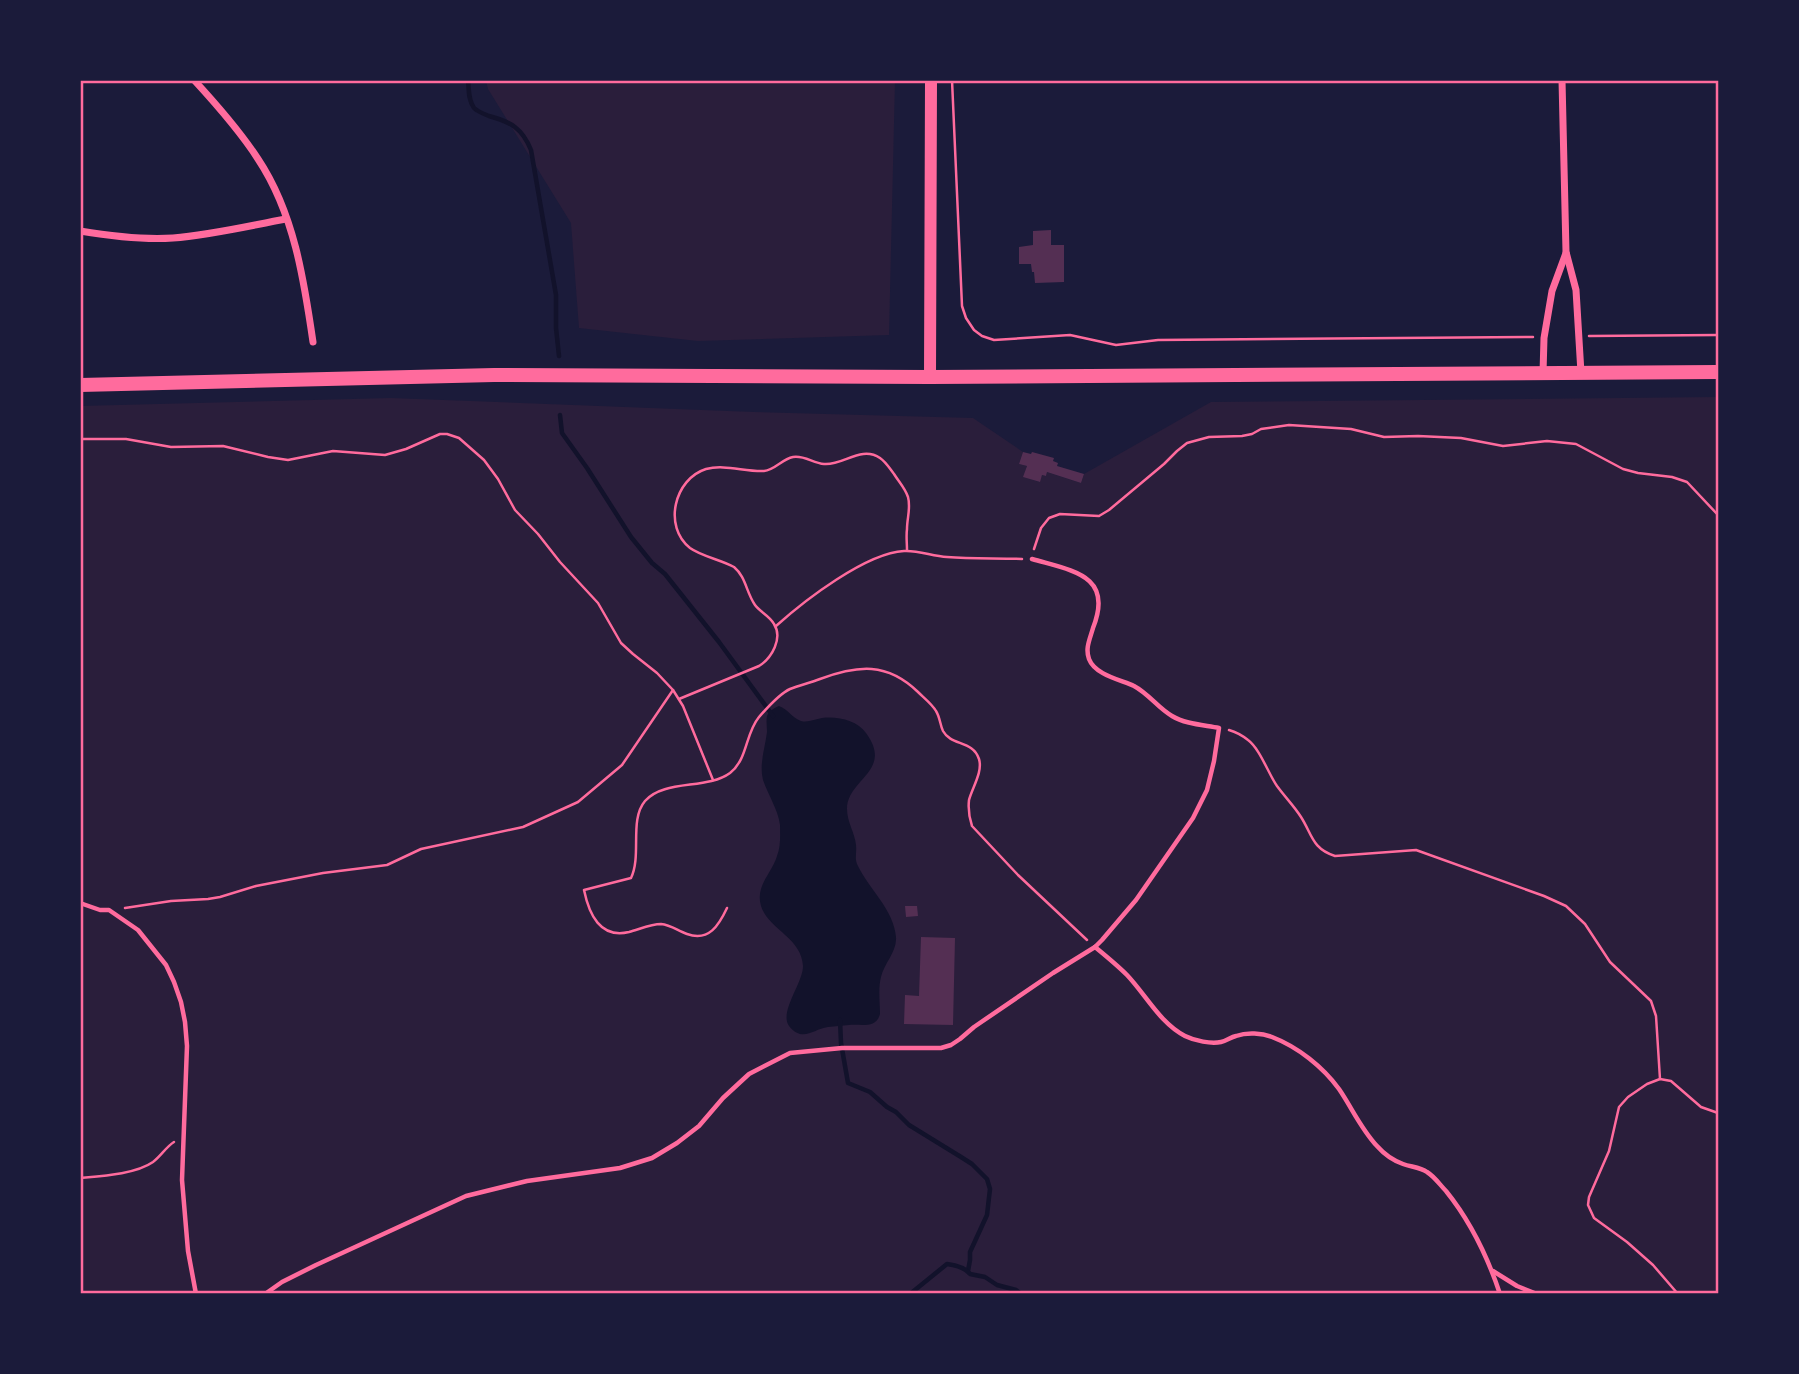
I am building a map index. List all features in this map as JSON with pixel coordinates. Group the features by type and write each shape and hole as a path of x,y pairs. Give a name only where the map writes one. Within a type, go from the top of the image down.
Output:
{"main road":[{"path":"80,386 494,375 930,377 1718,372"}],"street":[{"path":"194,80 259,160 276,192 301,268 313,342"},
{"path":"930,377 931,80"},
{"path":"1562,80 1566,252 1576,290 1581,373"},
{"path":"80,231 170,238 286,219"},
{"path":"1542,373 1544,337 1552,291 1566,252"}],"lane":[{"path":"265,1293 316,1265 467,1196 527,1181 620,1168 652,1158 698,1126 749,1074 790,1053 842,1048 941,1048 951,1045 1053,973 1095,947 1136,900 1193,818 1207,790 1219,728 1172,716 1137,687 1092,666 1087,652 1088,644 1100,606 1095,588 1084,576 1032,559"},
{"path":"80,903 109,910 138,930 166,965 181,1002 186,1022 187,1046 182,1180 188,1251 196,1293"},
{"path":"1095,947 1129,977 1170,1026 1186,1037 1203,1042 1221,1042 1237,1035 1254,1033 1269,1036 1306,1055 1338,1087 1364,1131 1378,1148 1402,1164 1422,1168 1431,1174 1461,1210 1479,1240 1500,1293"},
{"path":"1492,1270 1517,1286 1537,1293"}],"path":[{"path":"952,80 962,306 974,330 982,335 994,340 1006,340 1070,335 1116,345 1158,340 1544,337"},
{"path":"1580,336 1718,335"},
{"path":"776,626 793,610 860,566 883,555 907,550 948,557 1032,559 1041,527 1049,518 1060,514 1099,516 1187,443 1209,437 1242,436 1261,429 1289,425 1351,429 1384,437 1461,438 1503,446 1547,441 1567,442 1586,448 1630,472 1672,477 1687,482 1718,515"},
{"path":"80,439 126,439 171,447 223,446 288,460 333,451 385,455 440,434 459,438 484,460 515,510 598,603 621,643 673,690 713,780"},
{"path":"679,699 767,661 773,652 777,633 772,620 754,604 740,572 727,563 690,547 679,532 674,513 678,495 688,480 699,472 722,467 765,471 791,457 824,464 861,454 872,454 888,465 908,498 907,550"},
{"path":"727,908 715,929 702,936 687,934 660,924 618,933 604,928 596,921 590,913 584,890 631,878 636,864 639,815 651,795 729,774 744,754 753,726 787,690 852,670 870,668 896,674 907,681 935,708 942,730 947,736 974,751 980,760 980,769 969,801 972,826 1018,875 1095,947"},
{"path":"109,910 171,901 208,900 256,886 323,873 387,865 421,849 523,827 578,802 622,765 673,690"},
{"path":"1219,728 1234,731 1250,741 1318,848 1325,853 1335,856 1416,850 1566,906 1585,924 1610,962 1651,1001 1656,1016 1660,1079"},
{"path":"1678,1293 1653,1265 1594,1218 1588,1205 1592,1188 1609,1151 1619,1107 1628,1097 1660,1079 1671,1081 1701,1107 1718,1113"},
{"path":"80,1178 153,1163 168,1146 183,1136"}],"shaded area":[{"path":"486,81 895,81 889,335 698,341 579,328 571,223 488,89"},
{"path":"1718,397 1718,1293 81,1293 80,406 391,398 973,418 1023,452 1019,464 1027,466 1024,477 1039,482 1047,472 1081,483 1084,474 1211,402"},
{"path":"779,706 801,721 840,718 852,722 866,733 873,746 875,757 872,766 854,790 847,809 857,863 891,918 896,937 880,981 880,1014 872,1024 828,1027 808,1034 799,1034 789,1026 787,1020 789,1005 802,973 801,956 791,941 770,921 760,899 762,886 775,862 780,844 779,819 763,780 762,768 767,716"}],"building":[{"path":"1051,230 1051,245 1064,245 1064,282 1035,283 1031,264 1019,264 1019,247 1033,245 1033,231"},
{"path":"1023,452 1054,458 1057,466 1084,474 1081,483 1047,472 1046,476 1042,475 1040,482 1023,477 1027,466 1019,464"},
{"path":"905,906 917,906 918,916 906,917"},
{"path":"921,937 955,938 953,1025 904,1024 905,995 919,996"}],"waterway":[{"path":"468,80 474,108 515,127 524,136 531,150 556,295 559,356"},
{"path":"560,415 562,433 631,537 652,563 665,574 719,642 773,716"},
{"path":"840,1020 848,1083 870,1092 909,1125 972,1164 987,1179 990,1189 987,1215 970,1252 968,1271"},
{"path":"910,1294 947,1264 985,1277 997,1285 1021,1294"}]}
